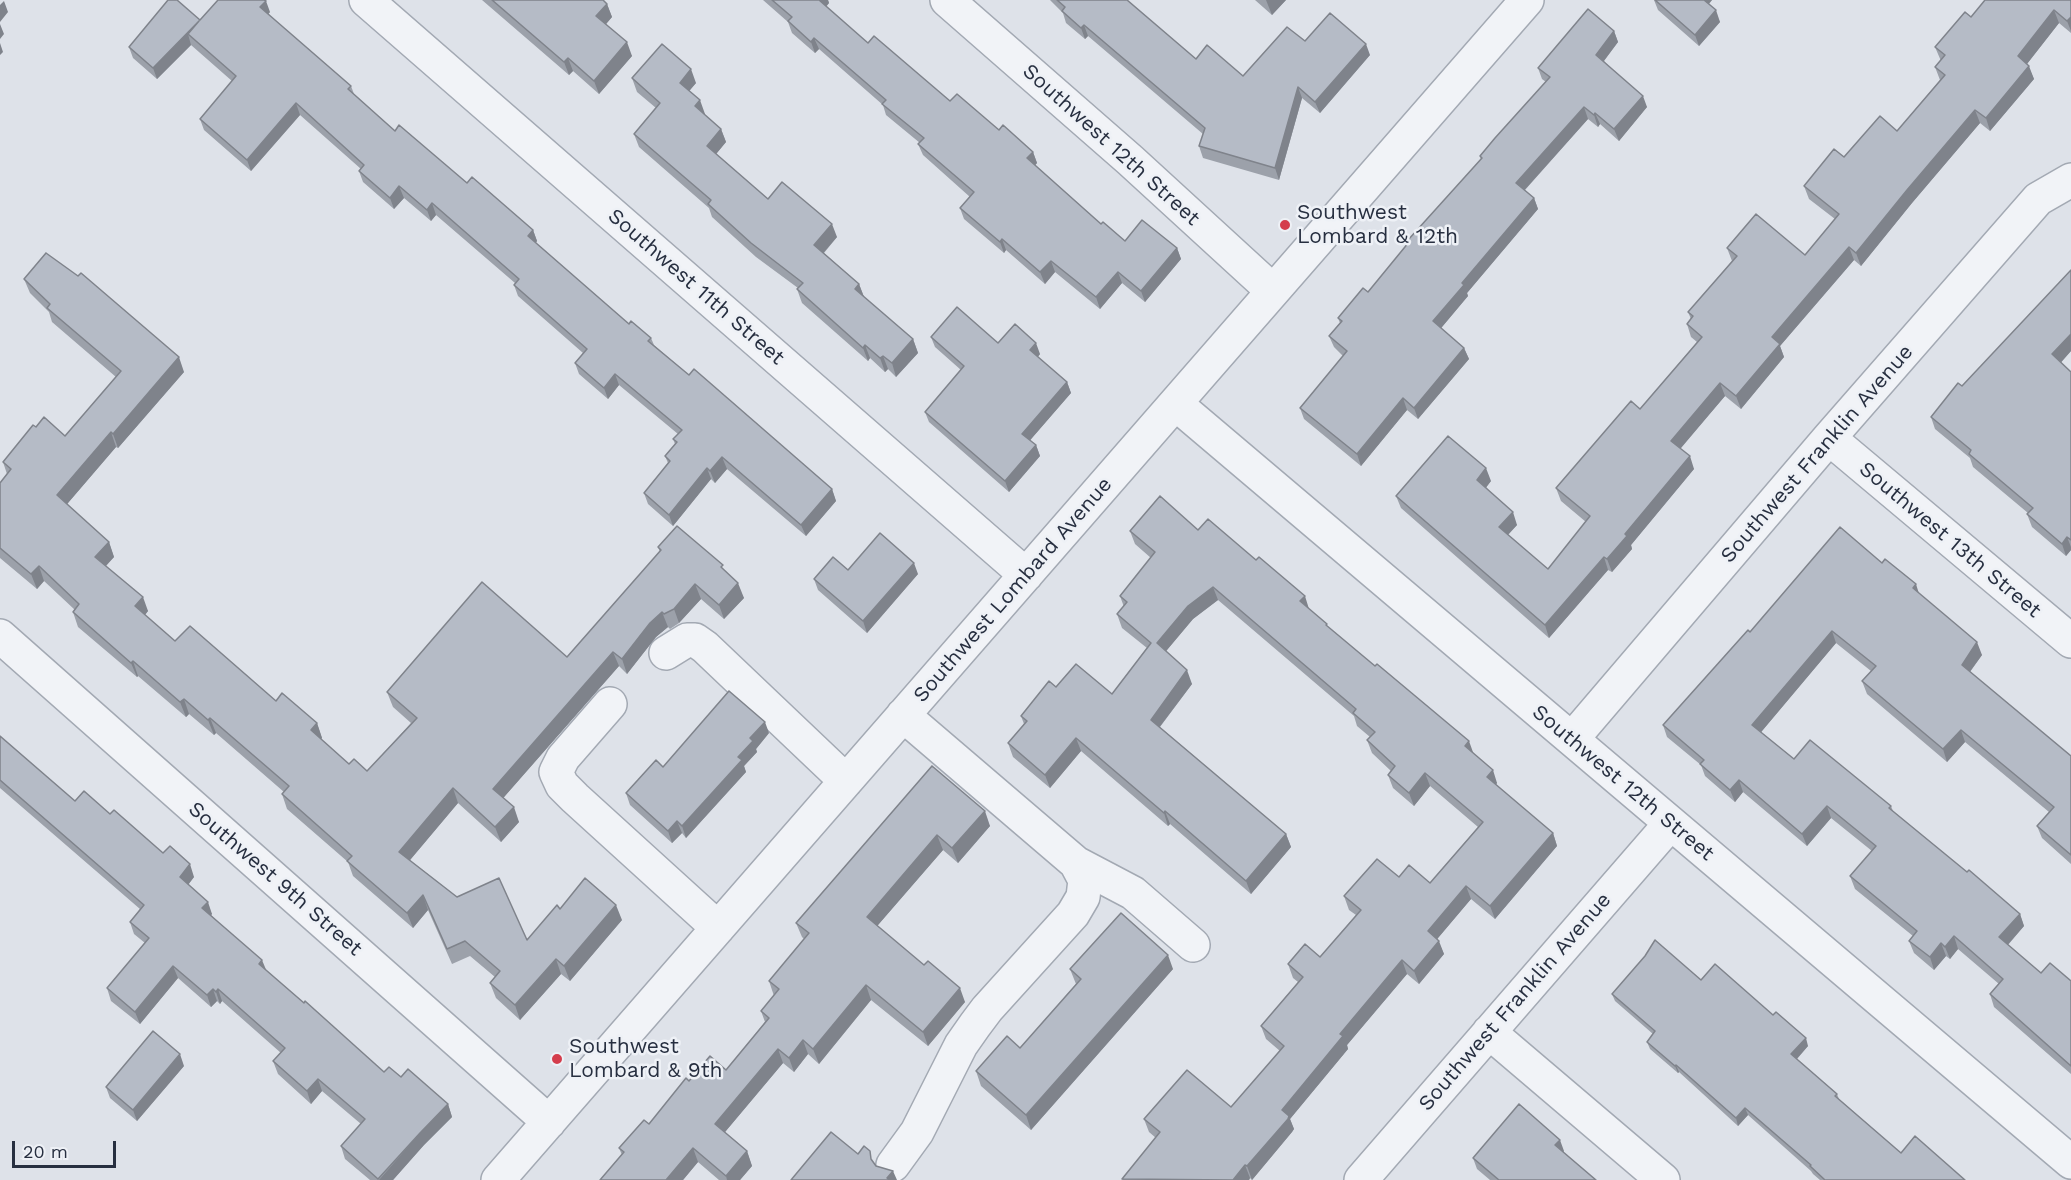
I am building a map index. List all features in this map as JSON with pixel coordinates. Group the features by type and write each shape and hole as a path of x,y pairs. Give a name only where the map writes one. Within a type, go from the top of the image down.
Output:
{"street":[{"name":"Southwest 11th Street","path":"366,0 1026,575"},
{"name":"Southwest 12th Street","path":"947,0 1130,160 1273,291"},
{"name":"Southwest Lombard Avenue","path":"498,1180 1527,0"},
{"name":"Southwest Franklin Avenue","path":"1572,739 1829,438 2038,199 2071,180"},
{"name":"Southwest 12th Street","path":"1176,404 2071,1162"},
{"name":"Southwest 13th Street","path":"1829,438 2071,641"},
{"name":"Southwest 9th Street","path":"0,636 549,1122"},
{"path":"666,653 687,639 695,640 846,781"},
{"path":"610,704 563,758 556,772 562,785 718,928"},
{"path":"903,715 1076,863 1133,893 1193,945"},
{"name":"Southwest Franklin Avenue","path":"1361,1180 1670,824"},
{"path":"893,1165 917,1132 961,1045 975,1025 1078,906 1083,897 1085,880 1076,863"},
{"path":"1489,1032 1663,1180"}],"building":[{"path":"168,0 177,0 200,20 218,0 266,1 260,7 351,86 348,89 395,131 399,125 467,183 472,177 533,230 528,236 629,324 631,321 651,338 648,341 689,375 694,369 832,489 801,525 722,457 710,471 707,468 669,515 644,493 670,461 665,456 677,442 673,439 682,430 615,374 604,388 575,363 587,349 514,285 519,279 432,203 427,210 399,186 390,198 359,171 364,165 296,103 247,160 200,119 236,76 188,34 199,21 153,68 129,47"},
{"path":"492,0 603,0 607,4 596,16 627,42 594,81 568,58 564,62"},
{"path":"772,0 819,0 868,43 874,36 950,101 957,94 999,130 1003,125 1033,152 1027,158 1101,224 1103,222 1125,241 1142,220 1177,248 1141,291 1118,272 1096,297 1051,261 1040,272 1002,239 1000,242 960,208 974,192 918,144 924,138 882,104 886,100 814,38 811,42 788,21 792,17"},
{"path":"1057,0 1127,0 1196,59 1207,45 1243,76 1287,27 1305,41 1330,13 1366,44 1315,102 1298,87 1275,168 1199,146 1205,128 1084,25 1081,28 1062,11 1065,7"},
{"path":"1655,0 1704,0 1716,10 1695,35"},
{"path":"1985,0 2071,0 2071,17 2067,21 2054,10 2018,56 2029,66 1986,118 1975,110 1856,253 1849,247 1772,337 1780,344 1736,396 1720,383 1671,441 1690,456 1625,534 1627,536 1607,559 1604,557 1545,625 1396,496 1448,436 1486,468 1477,480 1513,512 1499,527 1548,569 1590,516 1556,488 1631,401 1640,409 1702,337 1687,324 1693,316 1688,312 1737,256 1727,248 1756,214 1805,255 1839,214 1804,186 1834,149 1844,157 1880,116 1897,131 1945,75 1935,67 1945,55 1935,47 1965,12 1971,17"},
{"path":"1588,9 1614,31 1596,55 1643,96 1614,129 1584,107 1516,183 1534,198 1433,321 1464,348 1414,408 1403,398 1357,454 1300,408 1347,351 1329,336 1342,321 1338,318 1363,288 1368,292 1409,242 1408,240 1482,158 1480,156 1495,138 1550,77 1538,68"},
{"path":"662,44 691,69 680,83 700,100 695,106 721,129 707,146 768,199 782,182 832,224 814,245 859,284 855,289 913,339 892,363 883,356 880,358 865,345 863,348 797,289 803,283 751,243 708,204 711,200 634,134 660,103 632,78"},
{"path":"46,253 78,276 81,273 179,357 57,495 109,542 95,557 143,597 135,606 175,641 190,626 276,701 282,693 317,723 311,730 349,764 354,759 367,771 417,718 387,692 482,582 567,657 661,550 658,547 677,526 723,565 721,567 738,583 719,605 695,584 674,609 664,614 662,612 650,623 622,659 613,652 493,789 514,807 495,827 453,788 399,852 457,897 499,878 527,940 557,905 560,909 585,878 616,905 564,966 556,959 515,1005 490,983 500,971 465,941 447,949 423,895 407,913 347,861 352,856 282,794 289,786 210,718 208,720 184,699 180,702 73,612 79,604 39,566 31,574 0,548 0,483 11,469 3,462 33,425 36,427 44,417 65,436 121,371 47,308 50,304 24,279"},
{"path":"2071,270 2071,334 2052,354 2071,372 2071,540 2067,537 2062,544 2027,514 2033,508 1969,454 1971,450 1931,417 1958,383 1962,386"},
{"path":"957,307 998,343 1015,324 1036,343 1030,350 1067,382 1022,434 1036,445 1005,481 925,412 964,366 931,337"},
{"path":"1160,496 1198,530 1208,519 1256,560 1259,557 1305,596 1300,601 1326,625 1375,666 1377,664 1469,741 1465,746 1493,770 1487,777 1553,833 1490,906 1466,886 1428,931 1439,941 1414,971 1402,960 1340,1034 1343,1036 1282,1110 1289,1116 1288,1119 1233,1180 1122,1179 1160,1132 1144,1119 1187,1070 1231,1107 1284,1046 1261,1026 1303,977 1288,964 1305,944 1320,957 1361,910 1344,896 1377,859 1399,877 1409,865 1430,883 1483,822 1425,773 1409,793 1388,775 1395,766 1367,740 1375,732 1353,713 1356,709 1213,587 1188,606 1157,643 1187,670 1151,720 1286,834 1246,881 1076,738 1045,775 1008,743 1027,721 1021,716 1049,681 1056,687 1076,664 1112,694 1151,643 1117,614 1127,602 1120,596 1155,552 1130,531"},
{"path":"1840,527 1882,563 1885,559 1916,584 1913,588 1977,642 1962,665 2071,756 2071,855 2037,826 2054,807 1961,730 1943,749 1862,681 1876,666 1832,631 1752,725 1794,759 1810,740 1891,806 1889,808 1967,872 1969,870 2020,914 1999,937 2041,973 2050,963 2071,981 2071,1066 1990,994 2003,979 1954,936 1945,947 1941,943 1930,957 1909,941 1917,931 1850,876 1876,846 1827,806 1802,834 1739,780 1730,790 1700,764 1704,760 1663,725 1748,630 1750,632"},
{"path":"880,533 914,563 863,621 814,579 833,557 848,570"},
{"path":"729,691 765,722 750,738 753,741 738,757 742,760 682,826 677,821 668,831 626,793 656,760 663,767"},
{"path":"0,736 75,801 84,791 110,814 114,810 163,853 170,846 190,864 180,877 208,902 202,908 262,960 259,964 304,1003 305,1001 384,1072 389,1067 401,1077 408,1069 448,1104 378,1179 341,1146 365,1119 318,1079 307,1091 273,1061 285,1048 218,989 216,992 213,989 207,995 173,966 135,1012 107,988 149,938 130,922 144,905 0,780"},
{"path":"932,766 985,811 952,848 937,835 867,917 924,965 928,961 960,988 923,1032 866,985 813,1049 803,1040 789,1058 778,1049 715,1124 747,1151 726,1176 693,1148 666,1180 600,1180 624,1152 619,1148 644,1120 649,1124 686,1078 689,1081 710,1056 726,1070 769,1018 761,1011 779,989 769,981 809,933 796,923"},
{"path":"1121,913 1168,955 1026,1115 976,1071 1007,1036 1020,1048 1081,979 1070,969"},
{"path":"1655,940 1701,980 1715,964 1773,1015 1776,1012 1806,1038 1791,1054 1901,1153 1915,1136 1965,1180 1825,1180 1745,1108 1736,1118 1647,1042 1655,1031 1612,994 1645,956"},
{"path":"153,1031 180,1054 133,1110 106,1087"},
{"path":"1519,1104 1560,1140 1555,1145 1596,1180 1499,1180 1473,1158"},
{"path":"831,1132 858,1154 864,1146 870,1151 871,1159 876,1166 893,1171 887,1178 890,1180 791,1180"}],"place":[{"name":"Southwest Lombard & 12th","path":"1285,225"},
{"name":"Southwest Lombard & 9th","path":"557,1059"}]}
